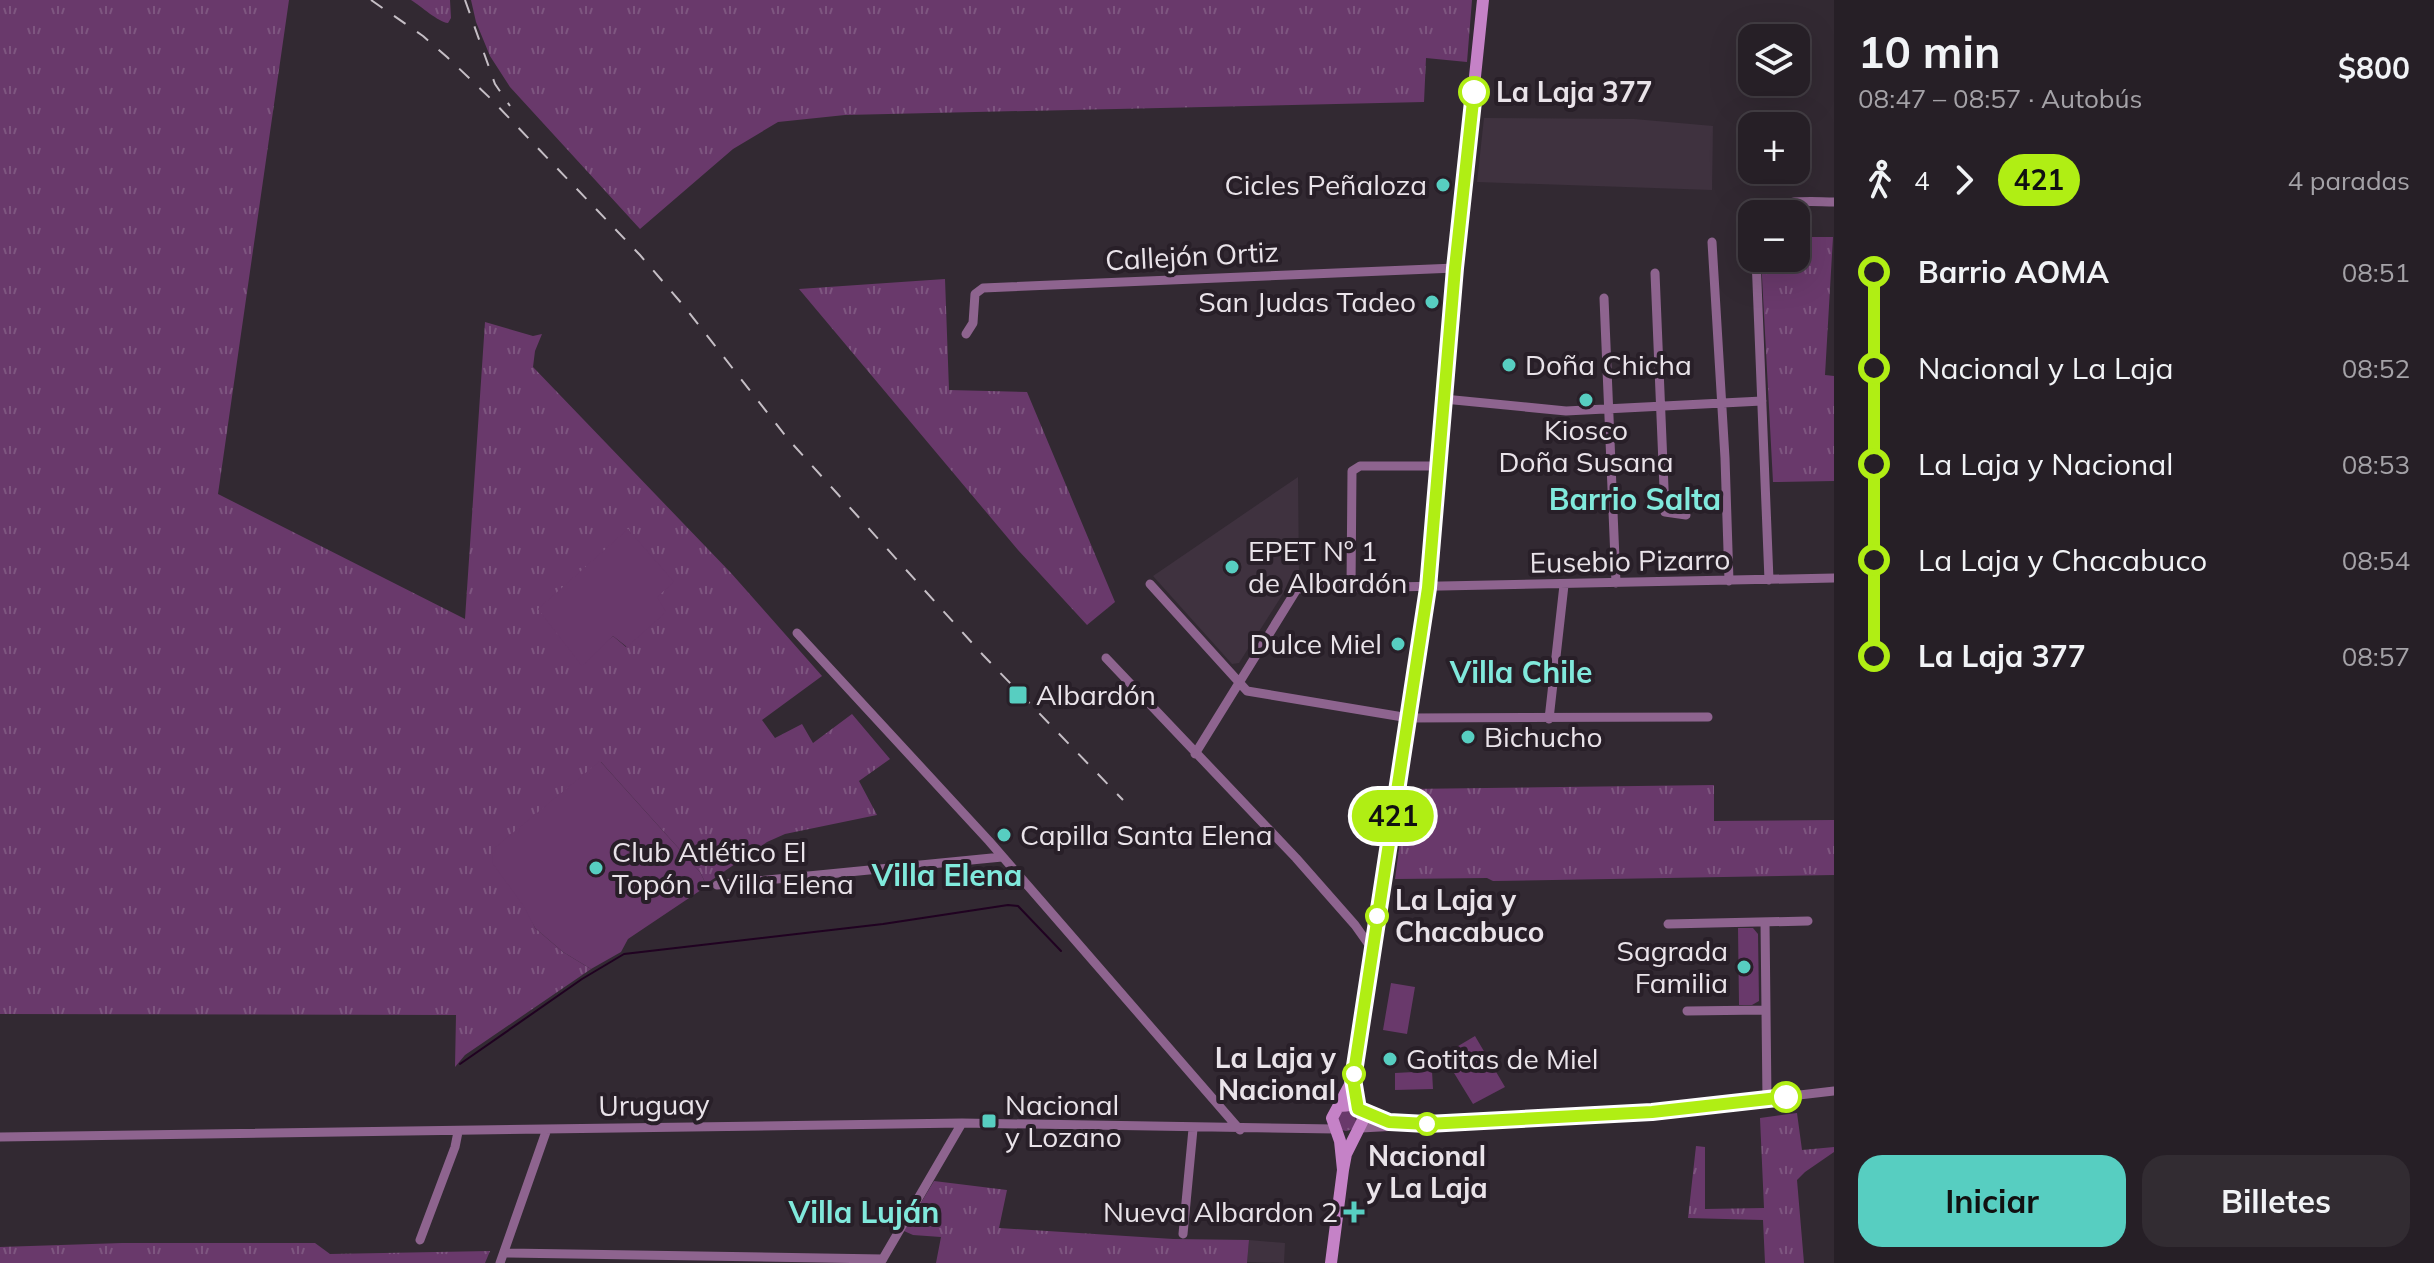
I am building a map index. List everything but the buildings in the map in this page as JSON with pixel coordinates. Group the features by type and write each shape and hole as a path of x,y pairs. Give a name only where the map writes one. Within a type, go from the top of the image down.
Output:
{"main road":[{"path":"1343,1170 1340,1141 1332,1118 1353,1079 1428,588 1455,268 1483,0"},
{"path":"1331,1263 1346,1154 1363,1120 1353,1079"},
{"path":"1337,1109 1353,1105 1360,1110"},
{"path":"1336,1130 1352,1135 1360,1129"}],"street":[{"path":"1810,202 1834,202"},
{"path":"1712,242 1729,581"},
{"name":"Callejón Ortiz","path":"966,334 973,323 975,294 983,288 1455,268"},
{"path":"1757,272 1769,580"},
{"path":"1655,273 1665,512 1686,515"},
{"path":"1604,298 1616,583"},
{"path":"1444,399 1536,409 1607,410 1762,401"},
{"path":"1351,588 1352,471 1360,466 1438,466"},
{"name":"Eusebio Pizarro","path":"1238,682 1297,589 1834,578"},
{"path":"1150,584 1247,691 1409,718 1708,717"},
{"path":"1549,719 1564,585"},
{"path":"797,633 1002,857 1240,1130"},
{"path":"1106,658 1306,869 1372,949"},
{"path":"1195,754 1238,682"},
{"path":"717,885 1002,857"},
{"path":"1668,924 1808,921"},
{"path":"1765,922 1767,1100"},
{"path":"1687,1011 1764,1010"},
{"path":"1360,1129 1652,1112 1834,1091"},
{"name":"Uruguay","path":"1308,1128 1337,1109"},
{"path":"1360,1110 1402,1125"},
{"path":"547,1129 502,1258 882,1261 962,1123"},
{"name":"Uruguay","path":"0,1137 962,1123 1336,1130"},
{"path":"1183,1234 1193,1129"},
{"path":"420,1240 458,1132"}],"shaded area":[{"path":"1484,118 1634,119 1713,126 1712,190 1477,182"},
{"name":"EPET Nº 1 de Albardón","path":"1298,477 1299,577 1293,578 1239,663 1232,664 1153,576"},
{"path":"1249,1240 1285,1243 1284,1263 1247,1262"}],"green space":[{"path":"0,0 289,0 218,494 465,619 485,322 533,336 542,334 533,367 731,573 822,676 762,720 775,738 802,724 813,743 852,714 890,759 859,781 877,815 785,834 767,842 706,884 700,872 601,762 524,902 535,928 563,952 591,969 465,1055 455,1067 456,1015 0,1014","holes":["628,529 657,597 626,647 613,636 601,646"]},
{"path":"411,0 450,0 451,18 448,23 444,22"},
{"path":"471,0 1472,0 1467,62 1426,58 1424,102 845,115 778,122 733,149 640,229 510,87 490,56"},
{"path":"1810,237 1833,237 1825,375 1834,376 1834,481 1773,482 1762,272 1810,272"},
{"path":"945,279 949,390 1027,392 1115,602 1087,625 1018,550 799,289"},
{"path":"628,529 674,582 657,597 666,612 627,647 613,636 582,666 538,609"},
{"name":"Club Atlético El Topón - Villa Elena","path":"600,761 700,872 707,886 628,939 621,952 591,969 563,952 535,928 523,905 493,864 492,850"},
{"path":"1714,785 1714,821 1834,820 1834,875 1493,881 1487,878 1395,879 1407,789"},
{"path":"1738,928 1753,928 1758,934 1759,1001 1752,1005 1739,1005"},
{"path":"1391,983 1415,987 1407,1034 1383,1030"},
{"path":"1475,1036 1505,1087 1473,1104 1443,1055"},
{"path":"1432,1071 1433,1089 1395,1090 1395,1073"},
{"path":"1346,1111 1353,1114 1356,1121 1353,1128 1346,1131 1339,1128 1336,1121 1339,1114"},
{"path":"1797,1113 1802,1150 1834,1147 1834,1152 1797,1180 1804,1263 1765,1263 1763,1220 1688,1218 1696,1146 1705,1147 1705,1209 1764,1208 1760,1118"},
{"path":"934,1181 1007,1190 999,1228 1173,1239 1249,1240 1247,1263 936,1263 941,1237 913,1235 904,1231"},
{"path":"122,1243 315,1243 330,1254 490,1251 485,1263 0,1263 0,1247"}],"waterway":[{"path":"460,1064 582,979 624,954 883,924 1008,905 1018,906 1061,951"}],"railway":[{"path":"371,0 447,57 640,255 788,439 983,655 1123,800"},
{"path":"465,0 495,84 510,106"}],"bus line":[{"name":"421","path":"1474,92 1455,268 1428,588 1353,1079 1358,1109 1402,1125 1652,1112 1786,1097"}],"place":[{"name":"La Laja 377","path":"1474,92"},
{"name":"Cicles Peñaloza","path":"1443,185"},
{"name":"San Judas Tadeo","path":"1432,302"},
{"name":"Doña Chicha","path":"1509,365"},
{"name":"Kiosco Doña Susana","path":"1586,400"},
{"name":"EPET Nº 1 de Albardón","path":"1232,567"},
{"name":"Dulce Miel","path":"1398,644"},
{"name":"Albardón","path":"1018,695"},
{"name":"Bichucho","path":"1468,737"},
{"name":"Capilla Santa Elena","path":"1004,835"},
{"name":"Club Atlético El Topón - Villa Elena","path":"596,868"},
{"name":"La Laja y Chacabuco","path":"1377,916"},
{"name":"Sagrada Familia","path":"1744,967"},
{"name":"Gotitas de Miel","path":"1390,1059"},
{"name":"La Laja y Nacional","path":"1354,1074"},
{"name":"Nacional y Lozano","path":"989,1121"},
{"name":"Nacional y La Laja","path":"1427,1124"},
{"name":"Nueva Albardon 2","path":"1354,1212"}],"district":[{"name":"Barrio Salta","path":"1635,500"},
{"name":"Villa Chile","path":"1521,673"},
{"name":"Villa Elena","path":"947,876"},
{"name":"Villa Luján","path":"864,1213"}]}
